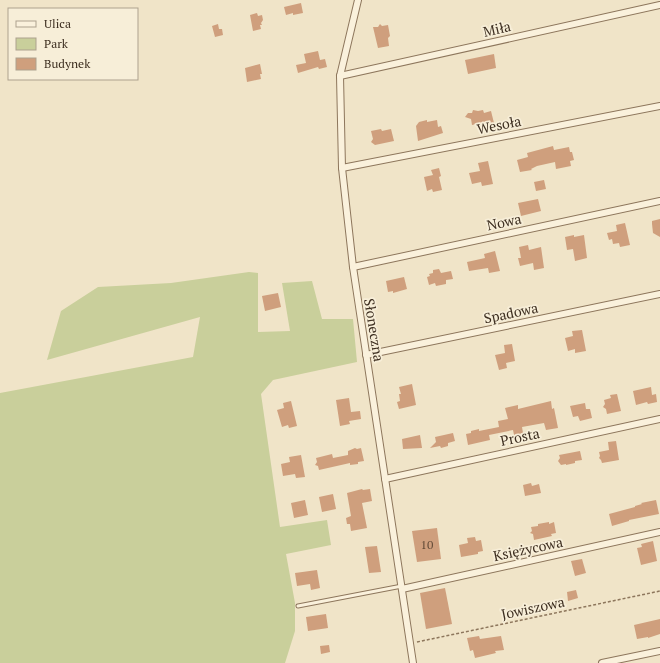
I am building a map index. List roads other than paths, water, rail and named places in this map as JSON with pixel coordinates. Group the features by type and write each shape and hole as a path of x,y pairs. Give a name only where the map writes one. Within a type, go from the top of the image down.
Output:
{"street":[{"name":"Słoneczna","path":"358,0 340,76 342,168 353,267 413,663"},
{"name":"Miła","path":"340,76 660,5"},
{"name":"Wesoła","path":"342,168 660,106"},
{"name":"Nowa","path":"353,267 660,201"},
{"name":"Spadowa","path":"366,355 660,294"},
{"name":"Prosta","path":"385,479 660,419"},
{"name":"Księżycowa","path":"402,588 660,532"},
{"path":"602,663 660,651"}],"lane":[{"path":"298,606 402,588"}]}
